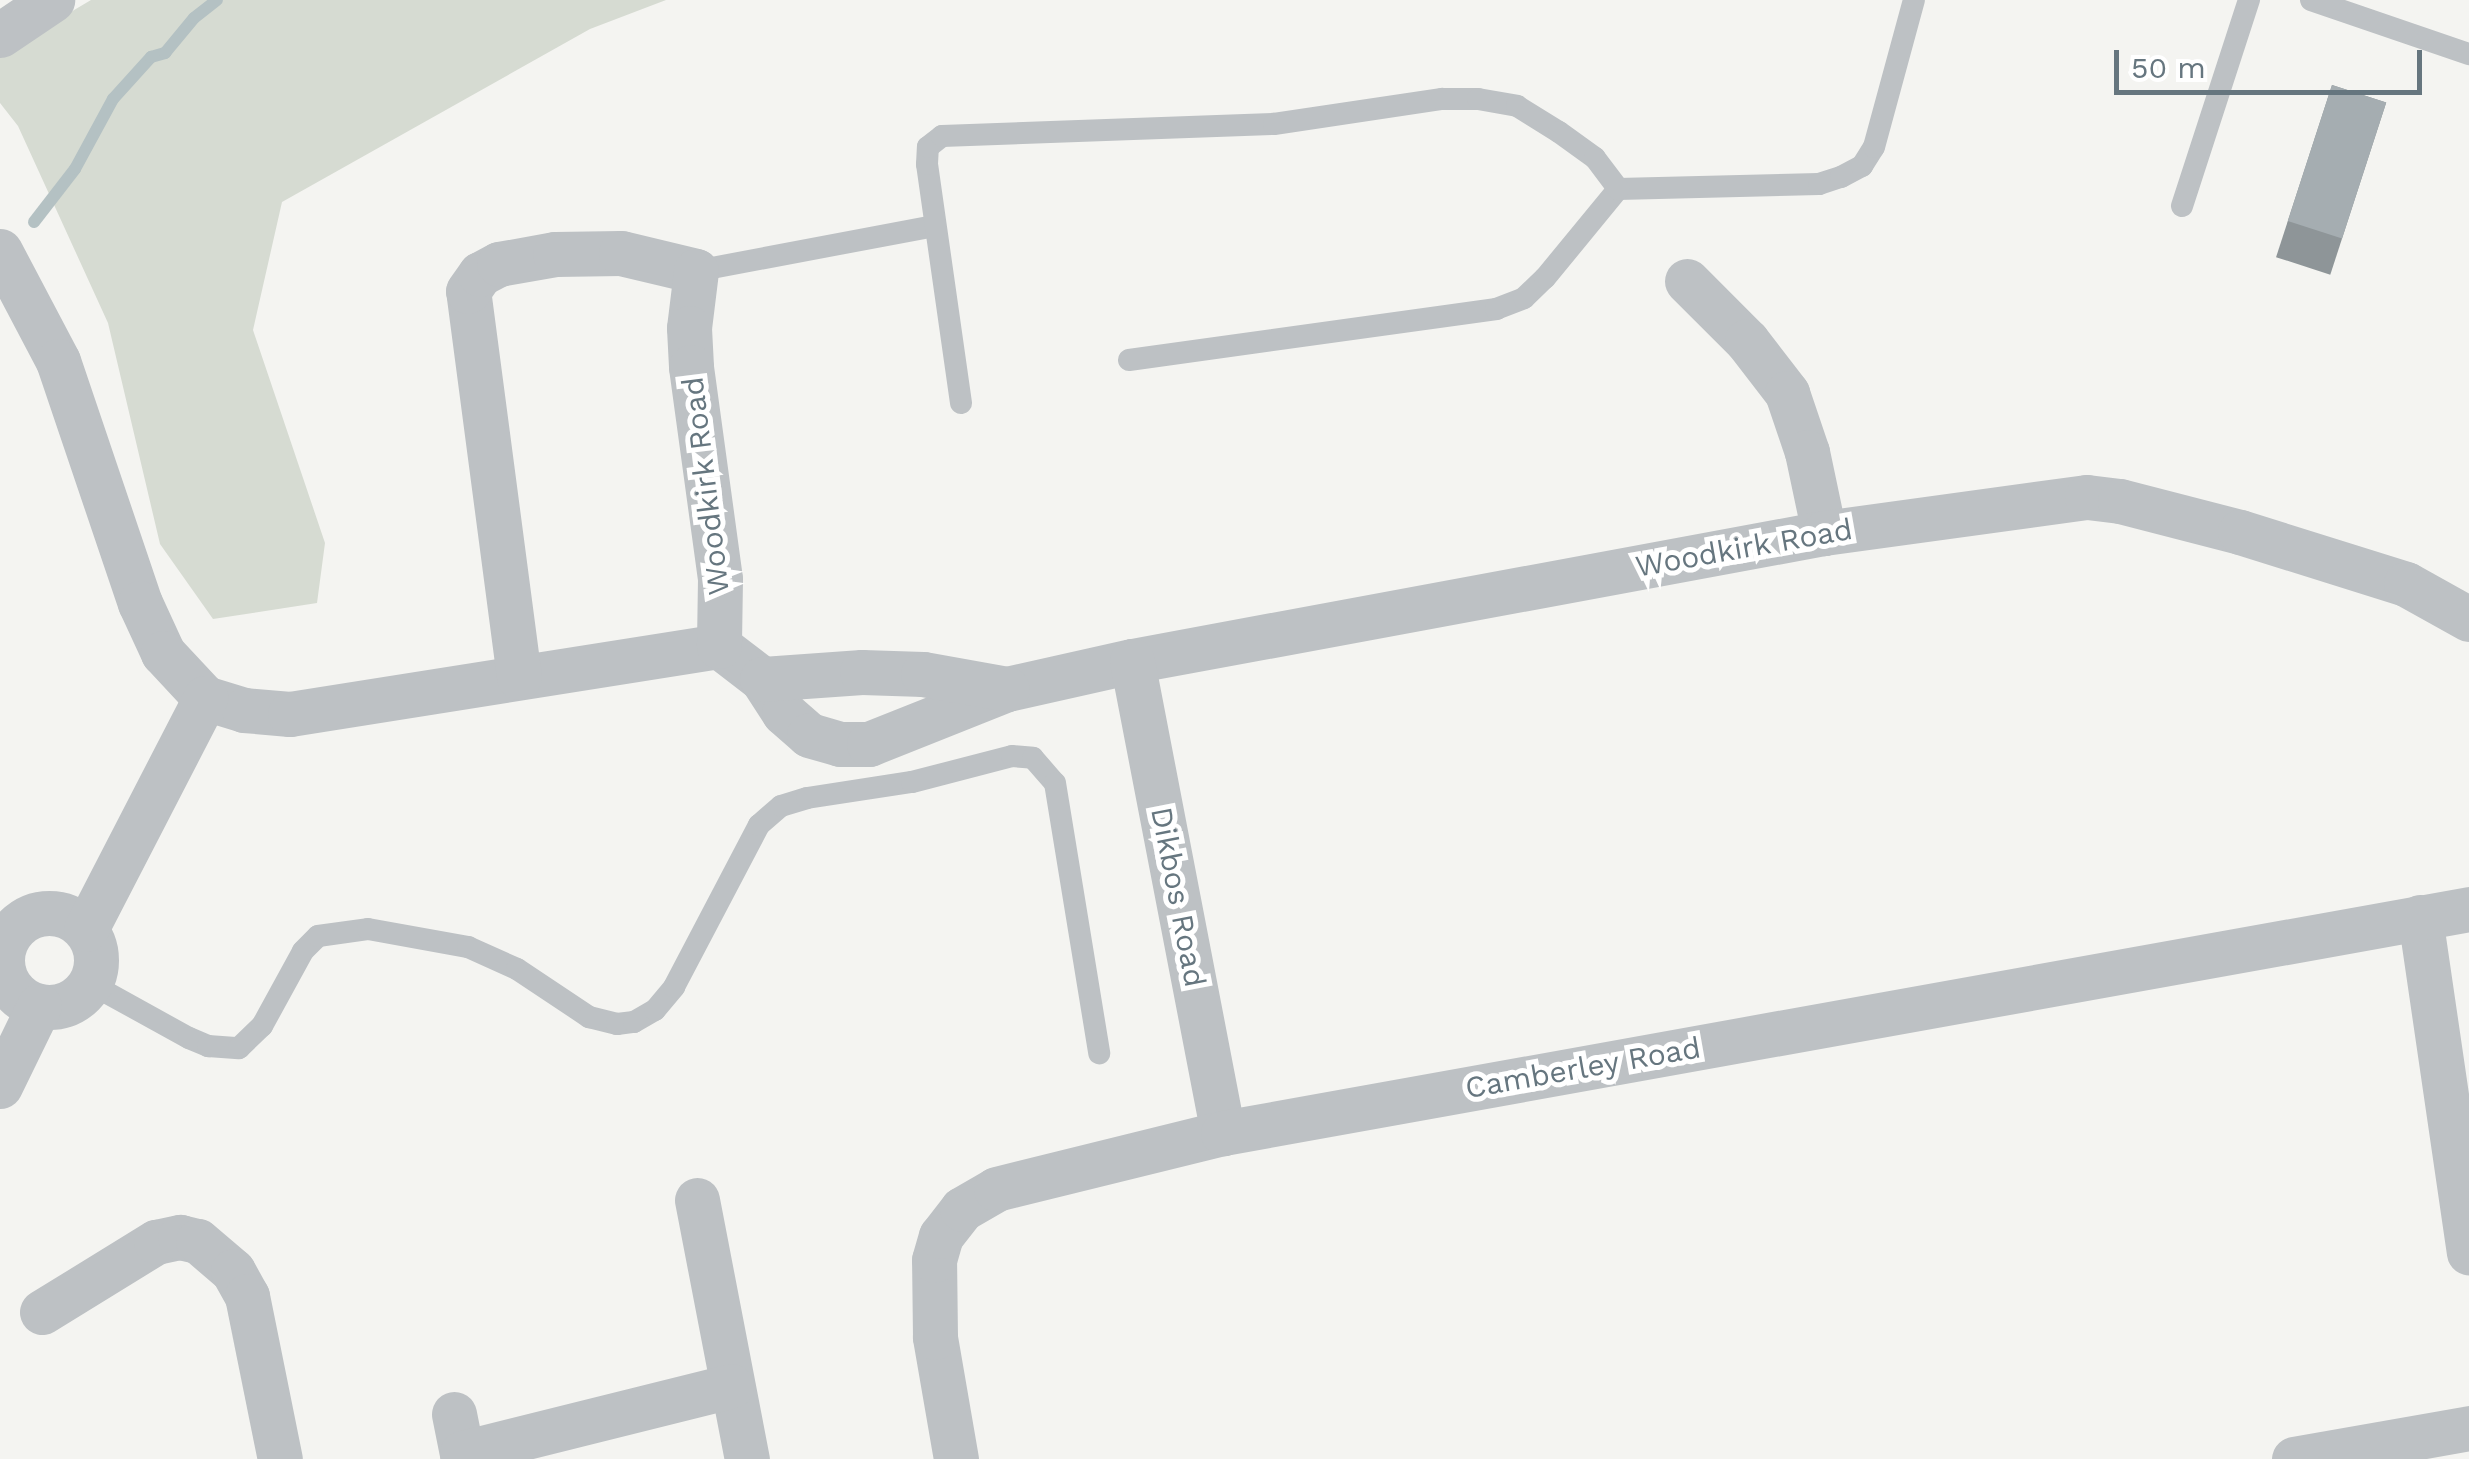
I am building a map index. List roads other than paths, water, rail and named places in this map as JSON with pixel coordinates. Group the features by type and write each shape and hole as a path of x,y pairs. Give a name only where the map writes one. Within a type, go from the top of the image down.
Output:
{"street":[{"path":"0,34 52,0"},
{"path":"0,251 58,361 163,653 205,698 244,710 290,714 718,646"},
{"path":"519,677 468,291 480,274 499,264 555,254 621,253 696,271"},
{"name":"Woodkirk Road","path":"696,271 691,367 720,579 718,646 762,680 784,713 808,734 840,744 869,744 1007,690 1132,660 1824,533 2046,500 2120,501 2240,532 2406,584 2469,619"},
{"path":"1687,281 1748,341 1787,393 1806,452 1824,533"},
{"name":"Dikbos Road","path":"1132,660 1223,1132"},
{"name":"Woodkirk Road","path":"762,680 862,672 923,674 1007,690"},
{"path":"86,929 205,698"},
{"name":"Camberley Road","path":"956,1459 931,1295 942,1236 962,1209 996,1189 1223,1132 2469,908"},
{"path":"47,912 62,914 86,929 97,956 90,984 68,1003 39,1006 13,991 2,962 2,945 20,922 47,912"},
{"path":"2420,917 2469,1252"},
{"path":"0,1086 39,1006"},
{"path":"696,1200 747,1459"},
{"path":"42,1312 156,1242 180,1237 198,1241 233,1271 248,1296 280,1459"},
{"path":"459,1442 730,1386"},
{"path":"2294,1459 2469,1428"}],"lane":[{"path":"1128,360 1496,309 1524,298 1545,278 1618,189 1819,184 1862,166 1874,147 1914,0"},
{"path":"2182,206 2249,0"},
{"path":"2310,0 2469,54"},
{"path":"961,402 934,226 928,147 942,136 1274,124 1442,99 1478,98 1516,106 1595,158 1618,189"},
{"path":"696,271 934,226"},
{"path":"90,984 189,1038 208,1046 239,1048 262,1026 303,951 318,936 368,930 468,947 518,970 590,1017 617,1024 634,1022 655,1010 674,987 759,825 781,806 807,798 912,782 1012,756 1032,758 1055,784 1099,1052"}],"waterway":[{"path":"34,222 75,169 113,99 151,57 165,53 194,18 217,0"}]}
